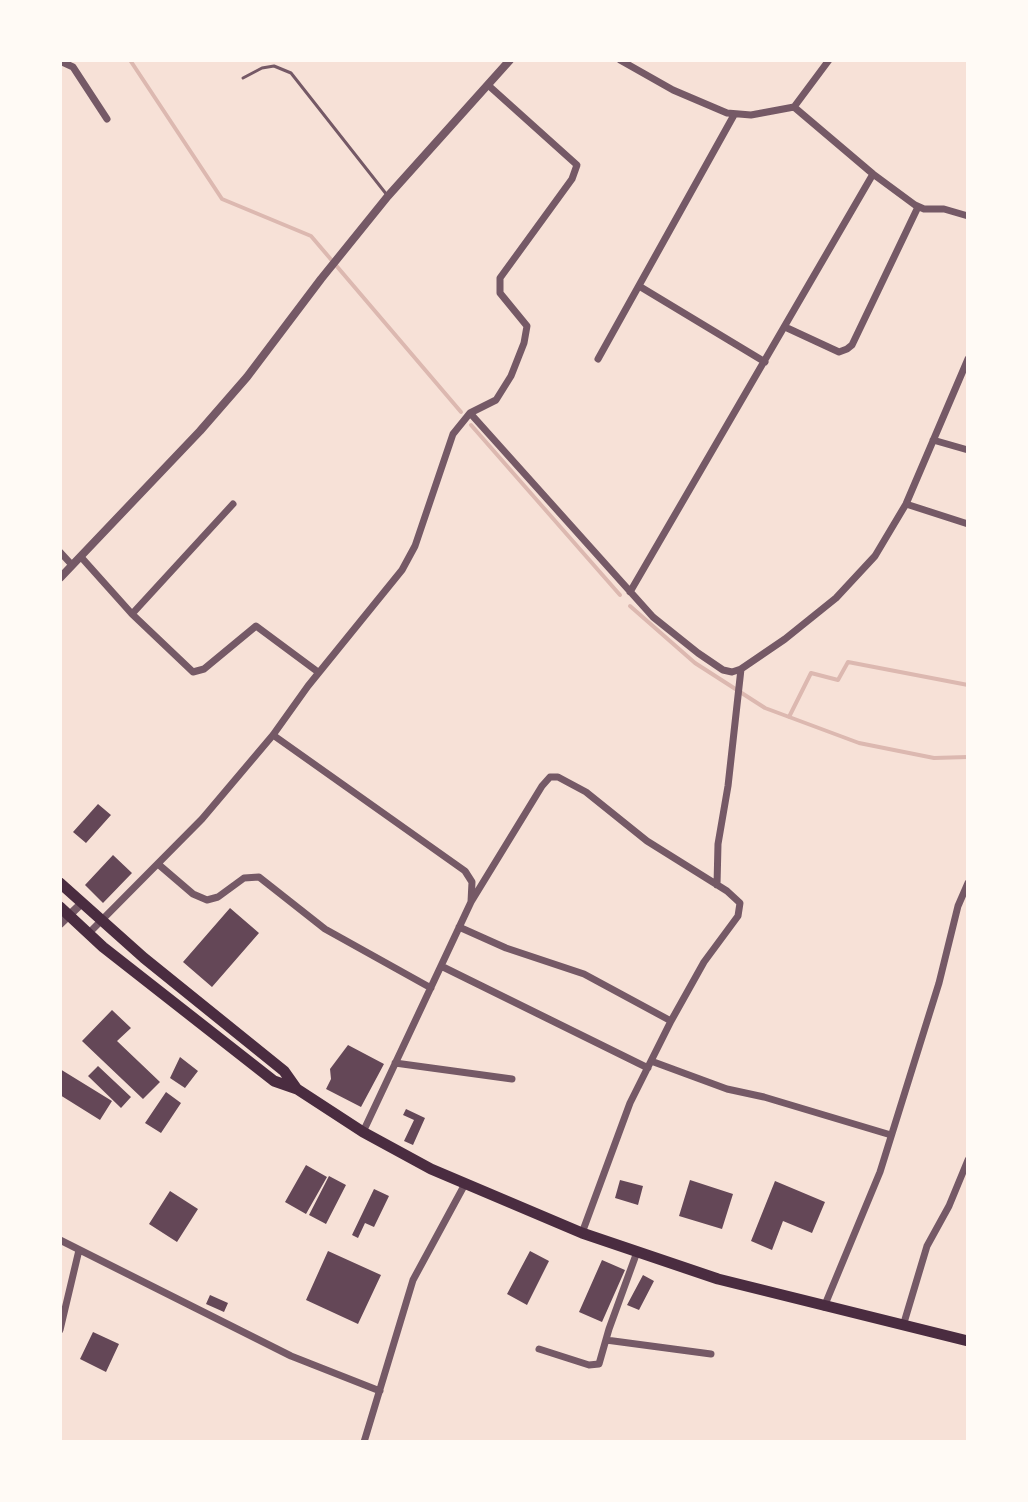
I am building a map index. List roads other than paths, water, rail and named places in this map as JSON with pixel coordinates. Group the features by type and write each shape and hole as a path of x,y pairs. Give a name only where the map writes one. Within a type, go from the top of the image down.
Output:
{"highway":[{"path":"60,883 144,958 284,1071 297,1089"},
{"path":"63,915 274,1081 297,1089 363,1132 431,1169 582,1233 718,1279 968,1341"}],"street":[{"path":"60,578 247,377 342,251 510,60"},
{"path":"620,60 673,90 734,115 794,107 829,60"},
{"path":"60,61 73,67 107,119"},
{"path":"89,933 202,819 273,735 318,672 406,563 419,536 453,434 470,413 491,404 501,393 521,353 527,333 523,321 500,293 500,278 572,179 577,165 488,85"},
{"path":"794,107 873,174 918,207 944,209 968,216"},
{"path":"598,359 734,115"},
{"path":"630,592 873,174"},
{"path":"785,327 839,352 847,349 918,207"},
{"path":"639,286 765,362"},
{"path":"470,413 653,617 698,653 728,672 741,669 785,639 836,598 875,556 906,504 968,359"},
{"path":"933,440 968,450"},
{"path":"132,614 233,504"},
{"path":"906,504 968,524"},
{"path":"60,552 72,565"},
{"path":"81,557 132,614 193,672 204,669 256,626 318,672"},
{"path":"717,885 718,844 741,669"},
{"path":"273,735 465,871 472,882 471,902"},
{"path":"363,1132 471,902 550,777 568,781 647,841 736,898 741,909 704,962 630,1103 582,1233"},
{"path":"158,864 193,894 207,900 218,897 244,878 259,877 325,929 431,988"},
{"path":"824,1307 880,1172 939,983 958,906 968,883"},
{"path":"63,915 82,903"},
{"path":"459,927 506,948 584,974 671,1021"},
{"path":"441,966 650,1064 891,1135"},
{"path":"395,1063 512,1079"},
{"path":"903,1326 927,1246 949,1206 968,1160"},
{"path":"364,1442 417,1270 465,1184"},
{"path":"60,1240 291,1356 380,1391"},
{"path":"60,1330 79,1250"},
{"path":"539,1349 596,1366 599,1364 637,1252"},
{"path":"606,1340 711,1354"}],"lane":[{"path":"243,78 262,68 274,66 291,73 388,196"}],"waterway":[{"path":"130,60 222,199 311,236 461,412"},
{"path":"471,425 620,595"},
{"path":"630,606 695,663 765,708 859,743 934,758 968,757"},
{"path":"789,717 811,673 838,680 848,662 968,685"}]}
